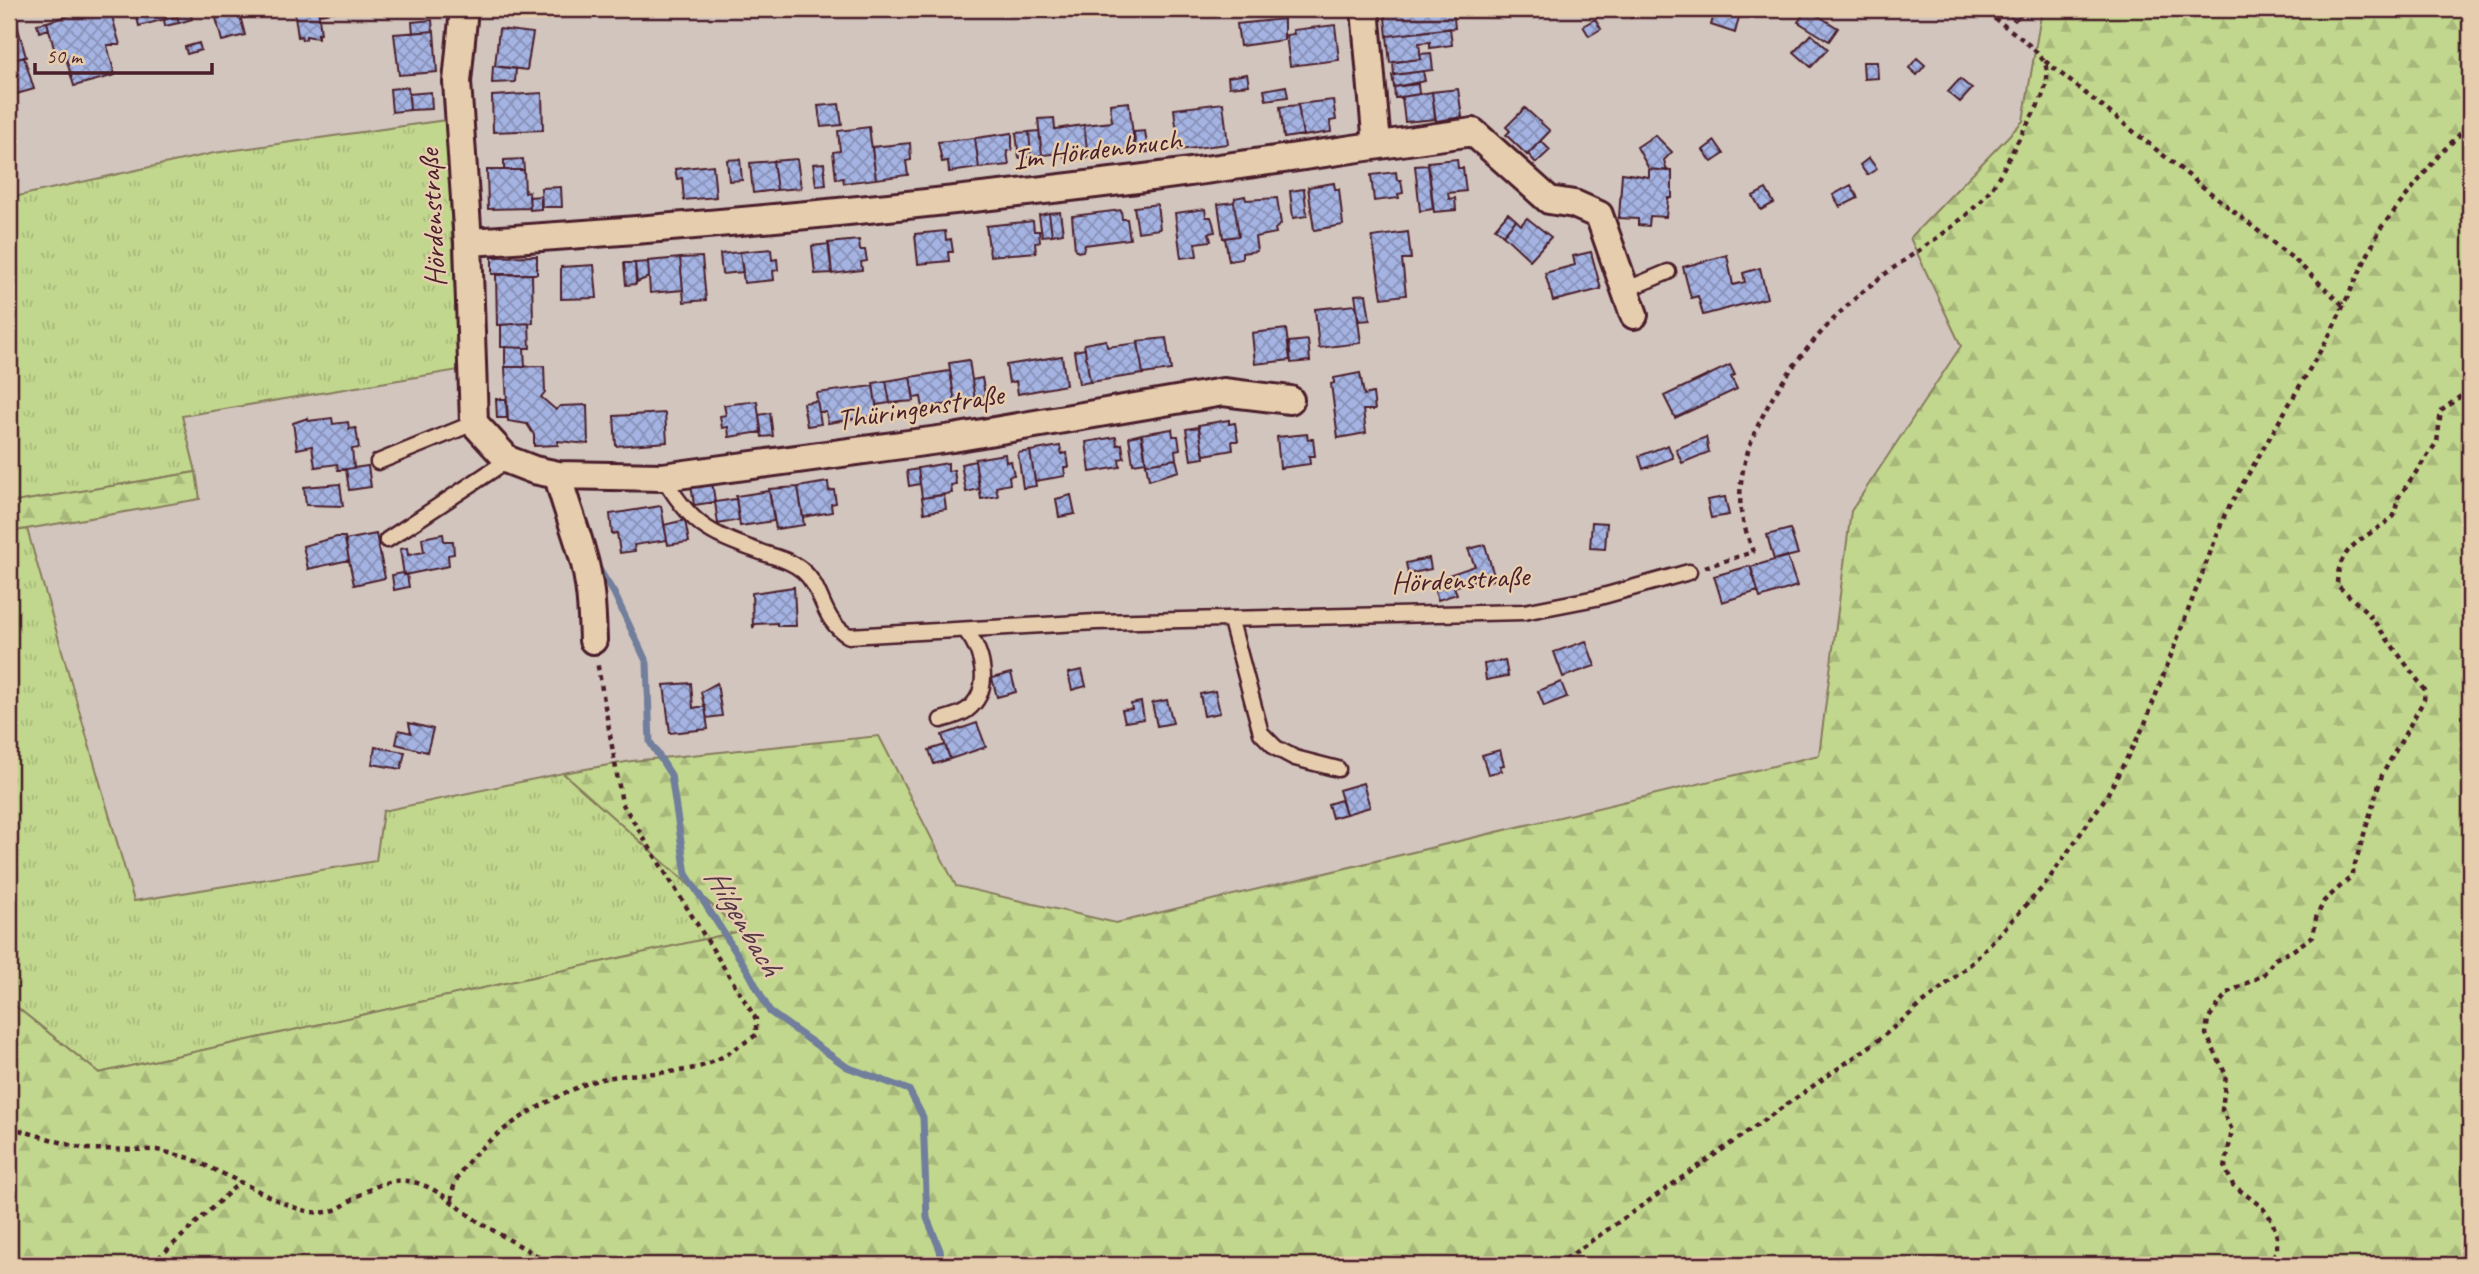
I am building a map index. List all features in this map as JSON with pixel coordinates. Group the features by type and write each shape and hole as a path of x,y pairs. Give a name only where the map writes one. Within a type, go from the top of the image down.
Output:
{"street":[{"name":"Hördenstraße","path":"464,9 457,82 468,242 474,423"},
{"path":"1365,9 1377,145"},
{"name":"Im Hördenbruch","path":"468,242 640,231 882,209 1140,179 1473,132 1549,200 1574,204 1599,215 1634,315"},
{"name":"Thüringenstraße","path":"558,475 663,477 953,438 1223,392 1290,400"},
{"path":"474,423 508,460 558,475 588,578 593,640"}],"lane":[{"path":"1625,290 1668,272"},
{"path":"378,461 474,423"},
{"path":"387,540 508,460"},
{"name":"Hördenstraße","path":"663,477 681,506 715,536 793,563 806,573 836,629 849,636 1096,622 1231,621 1524,612 1596,598 1689,572"},
{"path":"1231,621 1261,733 1276,748 1295,758 1338,769"},
{"path":"941,720 967,711 980,693 983,667 979,648 966,631"}],"path":[{"path":"1981,9 2296,261 2344,307"},
{"path":"1689,572 1753,552 1741,510 1744,473 1757,425 1776,390 1834,316 1985,196 2039,103 2048,76 2045,61"},
{"path":"1557,1265 1876,1042 1973,962 2044,886 2106,797 2144,726 2225,514 2344,307 2380,229 2439,155 2470,124"},
{"path":"2269,1265 2270,1258 2277,1252 2277,1237 2272,1220 2262,1207 2233,1185 2225,1168 2232,1130 2222,1110 2226,1075 2206,1034 2208,1019 2227,993 2263,975 2275,958 2292,951 2313,936 2316,918 2324,901 2351,877 2382,775 2424,700 2425,690 2367,612 2336,585 2339,560 2346,550 2394,516 2398,498 2438,442 2441,411 2470,389"},
{"path":"452,1200 451,1186 460,1169 491,1139 546,1102 590,1083 694,1068 717,1060 755,1035 756,1019 622,803 593,640"},
{"path":"9,1127 84,1149 157,1150 190,1158 310,1213 337,1209 364,1192 395,1181 429,1187 452,1200 476,1220 554,1265"},
{"path":"151,1265 240,1182"},
{"path":"2393,1265 2451,1258 2470,1262"}],"green space":[{"path":"2042,9 2470,9 2470,1265 9,1265 9,1001 99,1073 741,931 563,773 632,761 879,736 956,886 1116,923 1819,755 1851,511 1961,346 1910,238 2023,121"},
{"path":"446,120 459,370 182,416 196,472 9,503 9,198 214,153"},
{"path":"196,472 200,499 9,532 9,503"},
{"path":"27,529 134,901 376,861 383,811 563,773 742,931 99,1073 9,1001 9,532"}],"building":[{"path":"85,9 110,9 120,45 107,45 115,75 74,86 64,51 56,56 47,22 86,11"},
{"path":"135,9 175,9 177,16 139,26"},
{"path":"175,9 204,9 177,16"},
{"path":"239,9 294,9 294,12 241,18"},
{"path":"294,9 318,9 321,34 318,34 318,38 306,36 306,39 302,40 301,36 298,37"},
{"path":"318,9 351,9 319,14"},
{"path":"404,9 443,9 405,13"},
{"path":"1311,9 1333,9 1333,12 1312,15"},
{"path":"1384,9 1453,9 1455,28 1387,36"},
{"path":"1627,9 1644,9 1645,11 1631,18"},
{"path":"1807,9 1838,28 1829,41 1798,22"},
{"path":"2028,9 2015,21 2004,11"},
{"path":"1715,10 1739,17 1735,33 1711,25"},
{"path":"190,12 192,19 179,23 177,16"},
{"path":"239,12 245,35 222,41 216,18"},
{"path":"177,16 179,23 165,26 164,20"},
{"path":"1284,19 1284,40 1240,46 1237,24"},
{"path":"1595,19 1601,29 1589,36 1583,26"},
{"path":"432,20 433,31 413,33 412,22"},
{"path":"16,21 26,57 9,61 9,23"},
{"path":"47,22 49,29 39,32 37,24"},
{"path":"1335,25 1339,60 1290,66 1286,35 1294,34 1293,30"},
{"path":"1450,28 1452,45 1430,48 1430,42 1419,43 1421,59 1390,63 1387,36"},
{"path":"499,29 533,33 527,70 495,66"},
{"path":"434,31 437,72 399,75 394,34"},
{"path":"1811,34 1828,49 1811,67 1794,52"},
{"path":"199,43 201,50 187,54 185,47"},
{"path":"1431,53 1433,70 1394,75 1393,62 1421,59 1420,54"},
{"path":"24,57 34,89 13,95 9,84 9,61"},
{"path":"1917,58 1925,65 1917,75 1909,68"},
{"path":"1863,62 1877,62 1878,78 1864,79"},
{"path":"493,66 516,69 515,82 492,83"},
{"path":"1423,71 1425,81 1394,87 1392,75"},
{"path":"1247,74 1249,85 1229,87 1228,77"},
{"path":"1960,79 1972,89 1960,102 1948,92"},
{"path":"1418,84 1419,94 1395,98 1394,87"},
{"path":"1286,86 1288,97 1266,100 1264,90"},
{"path":"408,87 410,110 392,112 390,89"},
{"path":"1458,89 1462,117 1436,121 1432,92"},
{"path":"431,92 432,109 410,110 409,94"},
{"path":"1432,92 1435,119 1405,122 1402,97"},
{"path":"542,93 543,130 493,132 492,96"},
{"path":"1333,100 1336,120 1330,121 1331,132 1303,136 1298,104"},
{"path":"1129,102 1135,151 1088,157 1084,125 1112,122 1110,104"},
{"path":"1223,103 1228,144 1179,150 1174,109"},
{"path":"839,104 842,125 821,127 818,106"},
{"path":"1298,105 1303,135 1284,138 1280,107"},
{"path":"1525,108 1550,131 1527,155 1506,135 1510,131 1506,127"},
{"path":"1054,118 1055,129 1084,125 1088,157 1064,159 1064,153 1042,155 1038,119"},
{"path":"869,127 876,179 844,183 843,178 836,179 833,152 840,151 838,131"},
{"path":"1039,131 1042,155 1031,157 1029,132"},
{"path":"1145,131 1148,152 1136,153 1134,132"},
{"path":"1029,132 1031,157 1019,158 1016,133"},
{"path":"1012,133 1012,150 1007,151 1009,165 979,168 975,138"},
{"path":"1655,135 1672,152 1664,160 1667,171 1649,169 1637,147"},
{"path":"975,138 979,168 949,172 948,161 942,162 938,142"},
{"path":"1541,141 1550,150 1536,163 1528,154"},
{"path":"1715,141 1724,154 1712,162 1703,150"},
{"path":"910,143 911,160 906,161 908,175 876,179 872,147"},
{"path":"1869,158 1877,169 1867,175 1860,165"},
{"path":"523,159 524,170 504,170 504,160"},
{"path":"740,159 742,180 729,181 727,160"},
{"path":"797,159 801,188 777,190 773,161"},
{"path":"1457,159 1458,168 1463,168 1466,191 1448,193 1449,199 1455,198 1456,210 1434,212 1428,162"},
{"path":"773,161 777,190 753,193 750,163"},
{"path":"824,163 826,185 816,186 813,164"},
{"path":"713,165 716,197 684,200 682,178 677,179 675,169"},
{"path":"1428,165 1433,209 1420,211 1415,166"},
{"path":"1649,169 1672,171 1672,198 1668,198 1666,217 1650,216 1649,226 1638,225 1638,219 1619,218 1622,173 1649,177"},
{"path":"487,170 524,170 525,193 529,192 530,208 488,209"},
{"path":"1396,172 1397,180 1401,180 1403,193 1398,194 1399,198 1374,201 1371,175"},
{"path":"1334,183 1335,189 1339,189 1343,225 1314,230 1308,187"},
{"path":"1851,185 1858,198 1840,207 1833,195"},
{"path":"561,187 562,207 542,207 541,188"},
{"path":"1304,189 1307,216 1293,218 1290,191"},
{"path":"1766,189 1774,203 1761,210 1753,196"},
{"path":"541,196 541,209 530,210 529,197"},
{"path":"1245,196 1246,200 1277,198 1281,224 1275,229 1276,233 1255,237 1257,251 1242,253 1242,259 1229,261 1225,238 1239,236 1234,202 1235,198"},
{"path":"1234,202 1239,236 1223,238 1218,204"},
{"path":"1157,204 1160,229 1138,232 1134,207"},
{"path":"1205,209 1206,217 1211,217 1215,232 1209,233 1211,241 1195,243 1197,256 1181,258 1175,213"},
{"path":"1121,210 1122,219 1127,219 1130,239 1085,245 1083,251 1078,252 1075,249 1072,216"},
{"path":"1060,212 1063,233 1052,235 1049,213"},
{"path":"1049,213 1052,235 1042,236 1039,215"},
{"path":"1508,213 1516,220 1503,235 1495,228"},
{"path":"1527,218 1551,237 1530,260 1503,235 1516,220 1521,225"},
{"path":"1033,221 1034,231 1039,231 1040,242 1035,243 1036,252 990,256 986,226"},
{"path":"945,231 946,240 951,239 953,252 948,252 949,261 918,264 915,234"},
{"path":"1408,232 1411,259 1402,259 1406,295 1382,298 1372,237"},
{"path":"859,240 860,250 865,250 867,261 861,262 862,270 832,274 828,243"},
{"path":"829,244 832,273 815,274 812,246"},
{"path":"771,249 772,260 777,259 778,270 773,271 774,280 744,283 740,252"},
{"path":"740,252 743,272 722,274 720,254"},
{"path":"1591,252 1601,289 1553,301 1545,273 1575,265 1573,256"},
{"path":"1727,255 1733,285 1745,282 1743,273 1760,268 1767,298 1703,315 1698,296 1691,298 1683,267"},
{"path":"537,256 537,274 492,274 492,257"},
{"path":"702,257 706,300 684,302 680,258"},
{"path":"680,258 683,290 650,293 648,261"},
{"path":"648,262 649,277 637,282 635,263"},
{"path":"624,263 635,263 636,284 626,285"},
{"path":"594,265 597,298 561,299 561,267"},
{"path":"532,274 533,323 497,325 496,275"},
{"path":"1366,294 1370,320 1359,321 1355,295"},
{"path":"1356,305 1361,343 1319,348 1315,309"},
{"path":"529,323 530,348 501,347 501,325"},
{"path":"1286,329 1290,360 1255,364 1252,333"},
{"path":"1166,338 1171,370 1143,374 1138,341"},
{"path":"1106,340 1107,347 1138,343 1143,374 1090,382 1084,344"},
{"path":"1308,340 1310,361 1291,363 1289,342"},
{"path":"505,347 524,348 525,367 505,367"},
{"path":"1085,349 1090,382 1079,384 1074,351"},
{"path":"1062,356 1066,385 1018,394 1016,381 1009,383 1006,365"},
{"path":"969,360 975,400 955,403 949,363"},
{"path":"1730,365 1735,375 1731,377 1737,389 1675,418 1664,396"},
{"path":"544,366 545,392 541,397 556,410 560,406 587,405 588,444 558,441 558,445 534,446 534,435 527,424 508,421 505,367"},
{"path":"950,371 955,403 923,408 921,397 914,398 910,377"},
{"path":"1360,373 1364,395 1373,393 1375,410 1363,410 1366,433 1338,438 1331,384 1334,383 1334,378"},
{"path":"910,377 914,401 890,403 886,381"},
{"path":"982,378 986,399 975,400 972,380"},
{"path":"886,381 890,403 876,405 873,383"},
{"path":"873,386 878,415 828,423 826,412 819,412 816,393"},
{"path":"496,399 506,399 507,418 497,418"},
{"path":"757,401 761,432 729,437 728,427 722,428 720,416 726,415 724,405"},
{"path":"817,401 821,424 807,426 803,403"},
{"path":"665,413 667,442 616,446 614,416"},
{"path":"770,413 773,436 762,437 759,415"},
{"path":"308,418 308,421 332,418 333,424 348,422 349,429 356,428 359,448 352,449 354,468 338,470 337,464 315,467 312,446 297,449 293,423"},
{"path":"1229,420 1229,424 1235,423 1238,441 1232,441 1233,450 1204,455 1198,425"},
{"path":"1199,427 1204,458 1191,460 1186,429"},
{"path":"1172,429 1173,436 1178,436 1180,449 1175,450 1176,459 1146,464 1141,434"},
{"path":"1142,434 1146,462 1133,464 1129,437"},
{"path":"1307,434 1308,439 1313,439 1315,456 1309,456 1310,464 1280,468 1277,437"},
{"path":"1116,437 1117,445 1122,444 1124,458 1119,459 1120,467 1090,472 1086,442"},
{"path":"1706,437 1709,452 1682,463 1676,449"},
{"path":"1668,445 1673,458 1643,469 1639,456"},
{"path":"1060,446 1062,454 1067,453 1069,467 1064,467 1065,476 1035,481 1030,451"},
{"path":"1030,451 1036,486 1023,488 1018,453"},
{"path":"1005,454 1006,462 1011,461 1014,475 1009,476 1010,484 996,487 998,496 981,499 975,459"},
{"path":"1176,459 1179,471 1149,480 1146,464"},
{"path":"975,461 979,489 966,492 961,464"},
{"path":"948,463 948,471 954,470 956,484 951,485 952,493 922,498 918,468"},
{"path":"368,466 371,487 349,490 346,469"},
{"path":"918,469 920,484 909,486 907,471"},
{"path":"712,481 715,502 694,505 691,484"},
{"path":"828,482 829,491 834,490 836,503 831,504 832,512 803,517 798,487"},
{"path":"340,484 343,506 306,505 304,487"},
{"path":"798,487 804,525 776,529 769,489"},
{"path":"769,491 774,521 740,526 736,496"},
{"path":"944,495 946,509 924,513 922,498"},
{"path":"1071,495 1075,514 1059,517 1056,499"},
{"path":"1725,497 1729,515 1711,518 1707,500"},
{"path":"736,499 739,520 718,524 715,502"},
{"path":"661,506 667,540 634,545 635,551 620,553 617,533 612,534 610,514"},
{"path":"685,520 689,542 668,545 664,525"},
{"path":"1592,522 1607,523 1605,549 1590,548"},
{"path":"1790,529 1798,554 1774,560 1767,535"},
{"path":"376,534 385,578 354,585 345,540"},
{"path":"443,534 444,541 453,541 454,554 448,555 449,566 404,575 400,549 407,548 408,555 424,552 422,538"},
{"path":"345,537 349,560 308,569 303,546"},
{"path":"1485,545 1495,579 1479,584 1478,579 1454,587 1457,594 1438,600 1431,581 1475,566 1468,549"},
{"path":"1787,556 1797,586 1760,598 1751,567"},
{"path":"1429,558 1431,569 1408,574 1406,563"},
{"path":"1750,566 1758,591 1722,602 1714,576"},
{"path":"392,575 407,575 409,587 394,590"},
{"path":"794,587 796,626 755,624 753,628 752,593"},
{"path":"1586,641 1595,666 1563,677 1554,652"},
{"path":"1505,660 1508,676 1486,680 1484,664"},
{"path":"1082,670 1086,686 1072,690 1068,673"},
{"path":"1011,673 1016,692 997,697 992,678"},
{"path":"1561,682 1567,697 1544,706 1538,691"},
{"path":"691,683 693,708 705,706 708,729 670,733 664,685"},
{"path":"717,683 722,716 707,718 701,692"},
{"path":"1215,691 1220,713 1204,716 1200,694"},
{"path":"1167,700 1173,723 1157,726 1152,703"},
{"path":"1141,702 1144,719 1125,722 1122,710 1132,709 1131,704"},
{"path":"409,723 433,729 427,752 396,744 399,730 411,733"},
{"path":"977,723 986,747 950,759 942,735"},
{"path":"945,745 950,759 934,764 929,750"},
{"path":"375,747 405,752 401,769 372,764"},
{"path":"1500,750 1504,765 1500,766 1502,771 1488,774 1482,755"},
{"path":"1363,783 1370,807 1346,814 1339,790"},
{"path":"1341,800 1346,814 1332,818 1328,804"}],"waterway":[{"name":"Hilgenbach","path":"597,566 614,593 647,663 650,742 671,775 686,874 748,971 770,1012 847,1067 909,1090 923,1117 927,1218 940,1250 942,1265"}]}
